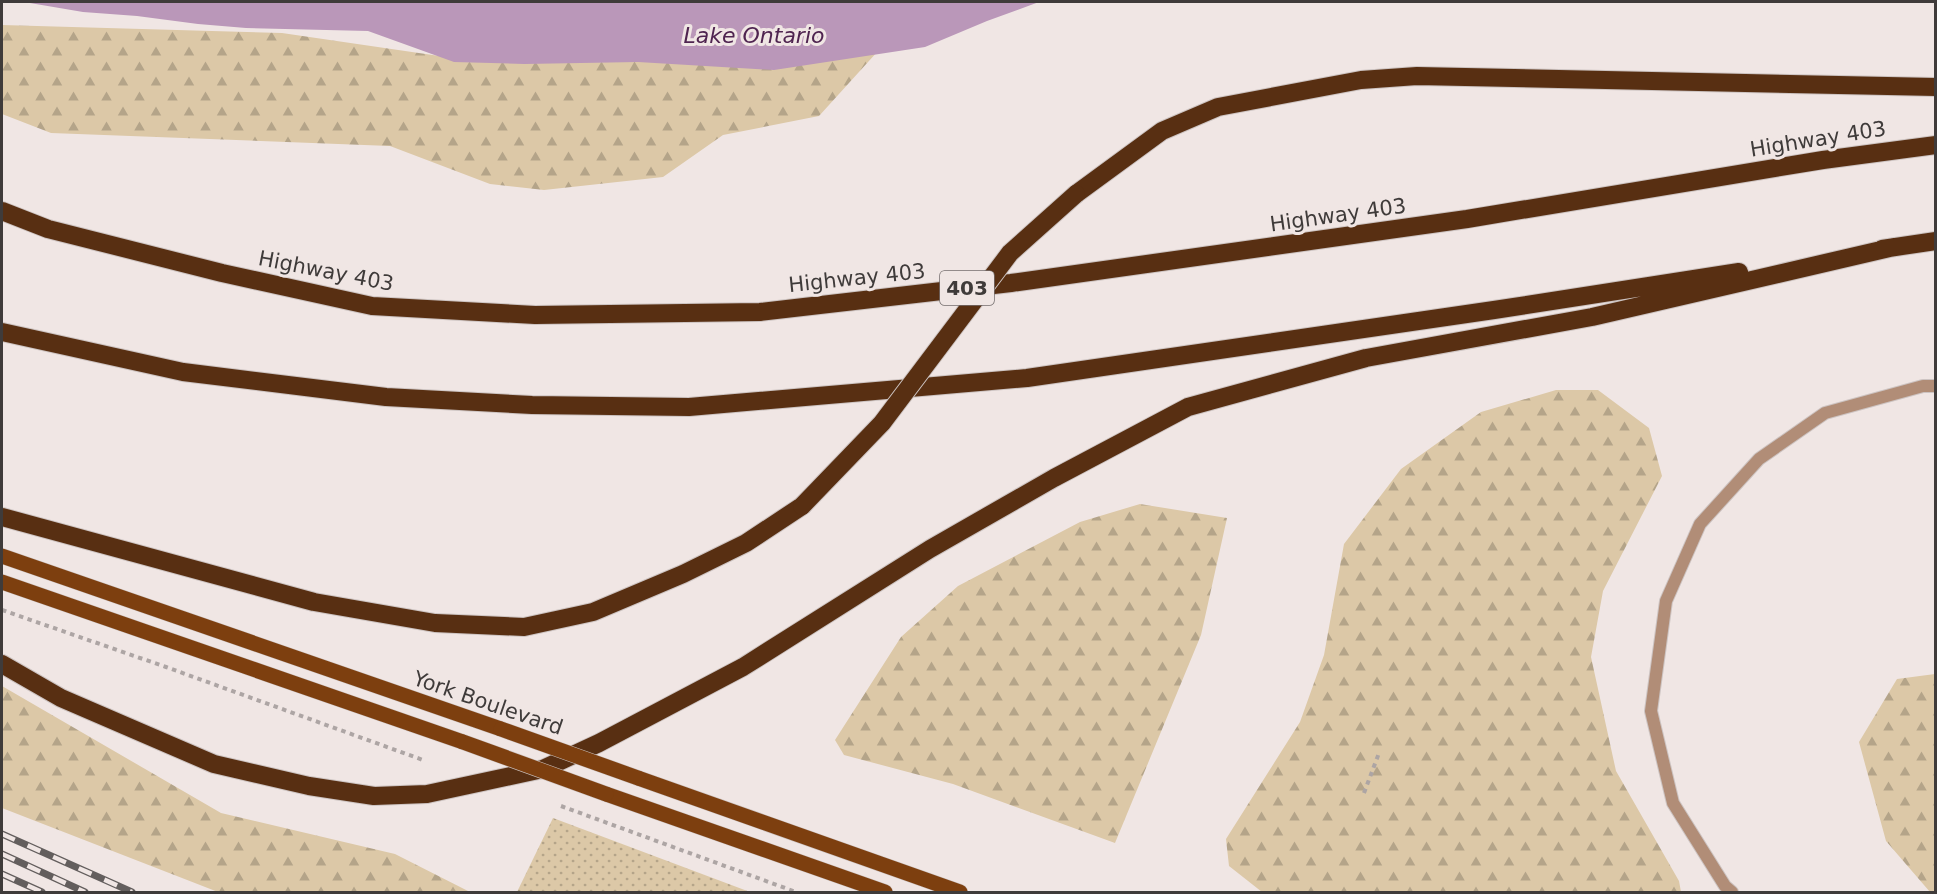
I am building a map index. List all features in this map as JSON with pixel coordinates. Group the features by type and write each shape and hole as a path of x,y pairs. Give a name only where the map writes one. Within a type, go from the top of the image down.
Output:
{"highway":[{"path":"2,517 314,602 435,623 524,627 593,612 683,574 746,543 802,506 882,423 1010,253 1076,194 1162,131 1218,107 1361,80 1417,76 1935,87"},
{"name":"Highway 403","path":"2,211 48,229 222,273 372,306 535,315 760,312 1011,283 1467,219 1823,160 1935,145"},
{"path":"2,332 183,372 386,397 532,405 689,407 1027,378 1482,312 1935,241"},
{"path":"2,664 61,698 213,764 309,786 374,796 427,794 543,769 599,743 743,667 930,549 1054,478 1188,407 1366,358 1592,317 1894,247"}],"main road":[{"name":"York Boulevard","path":"2,556 501,729 960,892"},
{"path":"2,582 885,892"}],"street":[{"path":"1732,892 1725,886 1673,803 1651,711 1666,601 1700,524 1758,459 1825,413 1923,386 1935,386"}],"path":[{"path":"2,610 423,760"},
{"path":"1364,793 1379,753"},
{"path":"561,806 796,892"}],"green space":[{"path":"2,25 282,33 453,58 888,40 819,116 723,135 663,177 544,190 490,184 390,146 51,133 2,114"},
{"path":"1556,390 1598,390 1649,428 1662,476 1603,591 1591,657 1616,771 1679,881 1681,892 1262,892 1229,866 1226,839 1300,722 1324,655 1344,544 1401,469 1481,412"},
{"path":"1140,504 1227,518 1201,635 1115,843 953,784 844,755 835,740 901,637 958,586 1080,522"},
{"path":"1935,674 1936,892 1930,892 1886,841 1859,742 1897,679"},
{"path":"2,686 221,813 395,854 470,892 218,892 2,808"},
{"path":"553,818 750,892 517,892"}],"water":[{"name":"Lake Ontario","path":"24,2 1039,2 925,47 774,70 638,62 524,64 454,62 368,31 246,28 198,24 83,12"}],"railway":[{"path":"2,834 132,892"},
{"path":"2,854 85,892"},
{"path":"2,874 42,892"}]}
